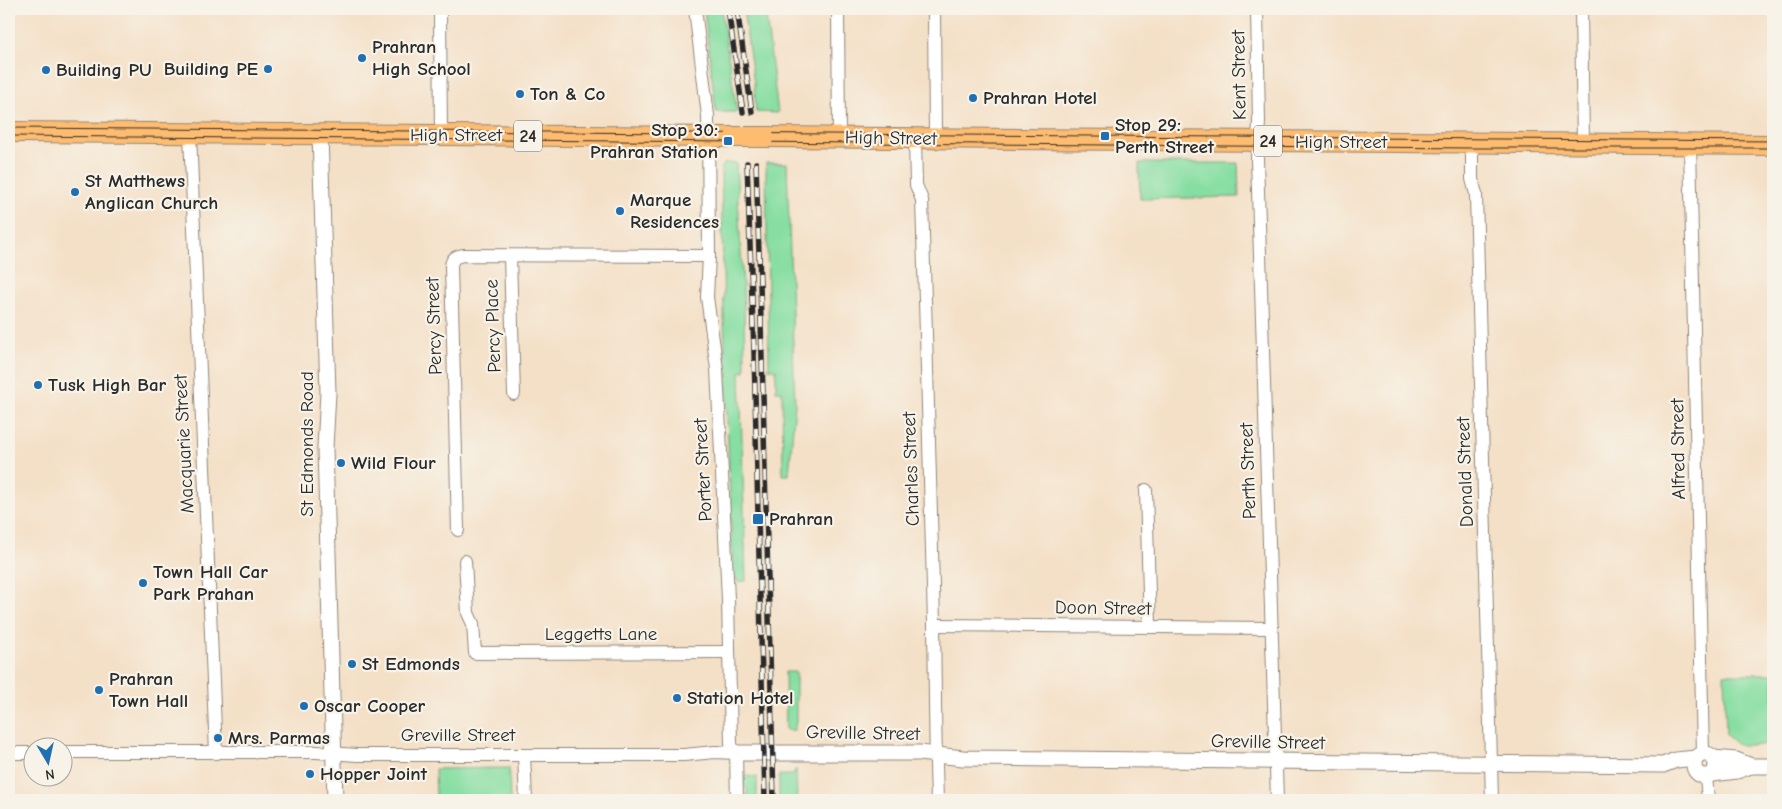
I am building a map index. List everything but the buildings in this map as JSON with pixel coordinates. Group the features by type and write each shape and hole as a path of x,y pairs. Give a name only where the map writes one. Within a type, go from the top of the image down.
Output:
{"main road":[{"name":"High Street","path":"9,132 1773,145"}],"street":[{"path":"440,9 441,135"},
{"name":"Porter Street","path":"695,9 708,116 709,256 707,297 717,369 727,589 731,744 736,753 737,800"},
{"path":"838,9 839,138"},
{"path":"934,9 935,139"},
{"name":"Kent Street","path":"1257,9 1258,141"},
{"path":"1580,9 1583,143"},
{"name":"Macquarie Street","path":"190,134 216,753"},
{"name":"St Edmonds Road","path":"320,134 328,384 325,448 335,800"},
{"name":"Charles Street","path":"914,138 916,186 922,200 937,800"},
{"name":"Perth Street","path":"1258,141 1257,172 1277,800"},
{"name":"Donald Street","path":"1472,143 1472,179 1476,194 1492,800"},
{"name":"Alfred Street","path":"1690,144 1704,756"},
{"name":"Percy Street","path":"458,530 451,262 454,258 459,256 709,256"},
{"name":"Percy Place","path":"510,256 514,394"},
{"path":"1146,490 1150,627"},
{"name":"Leggetts Lane","path":"465,561 468,613 473,624 475,653 728,652"},
{"name":"Doon Street","path":"934,625 1272,628"},
{"name":"Greville Street","path":"72,752 317,752 357,755 684,755 722,752 919,753 963,758 1277,763 1663,765 1677,770 1705,775 1751,766 1773,766"},
{"path":"9,753 22,753"},
{"path":"524,755 526,800"},
{"path":"1705,775 1716,768 1704,756 1693,764 1705,775 1708,800"},
{"name":"Greville Street","path":"1663,765 1676,760 1704,756 1736,760 1751,766"}],"green space":[{"path":"704,9 721,9 737,112 716,112"},
{"path":"743,9 765,9 778,113 756,112 754,84"},
{"path":"725,163 736,163 744,306 745,371 740,372 746,581 737,582 737,578 733,578 725,364 721,169"},
{"path":"766,163 787,163 795,404 789,475 783,475 782,391 776,391 776,369 769,369"},
{"path":"1139,163 1238,163 1239,197 1140,199"},
{"path":"785,672 796,672 796,722 794,730 786,730"},
{"path":"1724,674 1773,674 1773,745 1738,745 1726,735"},
{"path":"509,768 510,800 436,800 435,769"},
{"path":"796,769 797,800 779,800 779,775 793,775"},
{"path":"744,776 757,777 757,800 747,800 747,790 743,782"}],"tram line":[{"path":"9,128 1773,141"},
{"path":"9,136 1472,148 1773,148"}],"railway":[{"path":"728,9 743,112"},
{"path":"737,9 752,112"},
{"path":"747,163 754,352 765,800"},
{"path":"756,163 774,800"}],"place":[{"name":"Prahran High School","path":"362,58"},
{"name":"Building PE","path":"268,69"},
{"name":"Building PU","path":"46,70"},
{"name":"Ton & Co","path":"520,94"},
{"name":"Prahran Hotel","path":"973,98"},
{"name":"Stop 29: Perth Street","path":"1105,136"},
{"name":"Stop 30: Prahran Station","path":"728,141"},
{"name":"St Matthews Anglican Church","path":"75,192"},
{"name":"Marque Residences","path":"620,211"},
{"name":"Tusk High Bar","path":"38,385"},
{"name":"Wild Flour","path":"341,463"},
{"name":"Prahran","path":"758,519"},
{"name":"Town Hall Car Park Prahan","path":"143,583"},
{"name":"St Edmonds","path":"352,664"},
{"name":"Prahran Town Hall","path":"99,690"},
{"name":"Station Hotel","path":"677,698"},
{"name":"Oscar Cooper","path":"304,706"},
{"name":"Mrs. Parmas","path":"218,738"},
{"name":"Hopper Joint","path":"310,774"}]}
